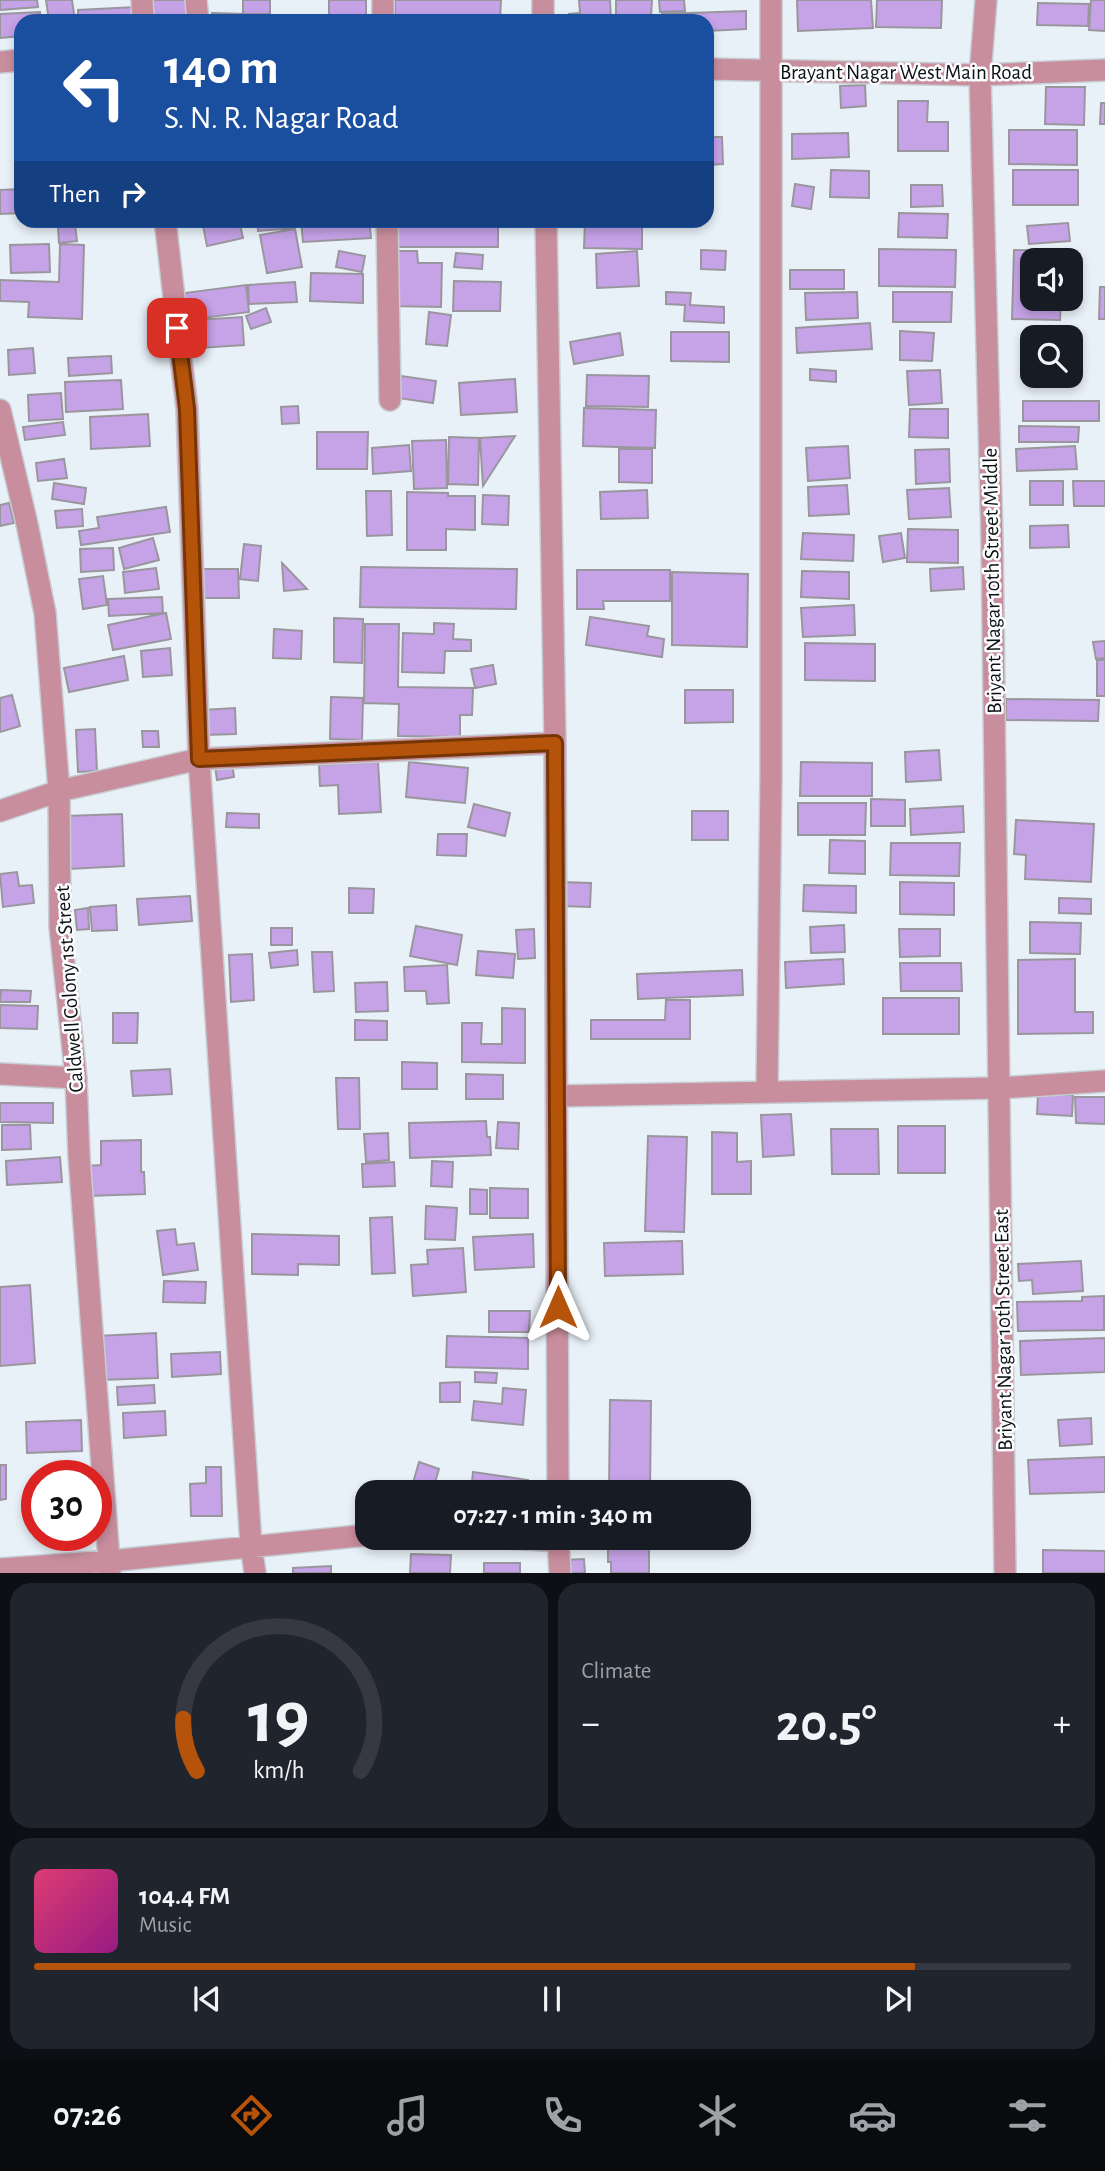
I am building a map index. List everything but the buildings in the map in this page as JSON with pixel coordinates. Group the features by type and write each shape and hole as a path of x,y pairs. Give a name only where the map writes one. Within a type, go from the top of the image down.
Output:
{"street":[{"path":"767,1092 771,777 771,0"},
{"name":"Briyant Nagar 10th Street Middle","path":"986,0 980,75 992,541 1000,1088"},
{"name":"Brayant Nagar West Main Road","path":"714,69 980,75 1105,70"},
{"path":"166,228 187,409 199,759 255,1573"},
{"path":"387,228 390,400"},
{"path":"546,228 555,743 558,1480"},
{"name":"Caldwell Colony 1st Street","path":"0,410 45,613 59,791 60,928 76,1078 79,1156 110,1567"},
{"path":"0,811 59,791 199,759 555,743"},
{"path":"0,1074 76,1078"},
{"path":"557,1096 1000,1088 1105,1081"},
{"name":"Briyant Nagar 10th Street East","path":"1000,1088 1005,1573"},
{"path":"0,1569 110,1567 251,1545 355,1536"},
{"path":"559,1550 561,1573"}],"route":[{"path":"177,328 187,409 199,759 555,743 558,1307"}]}
